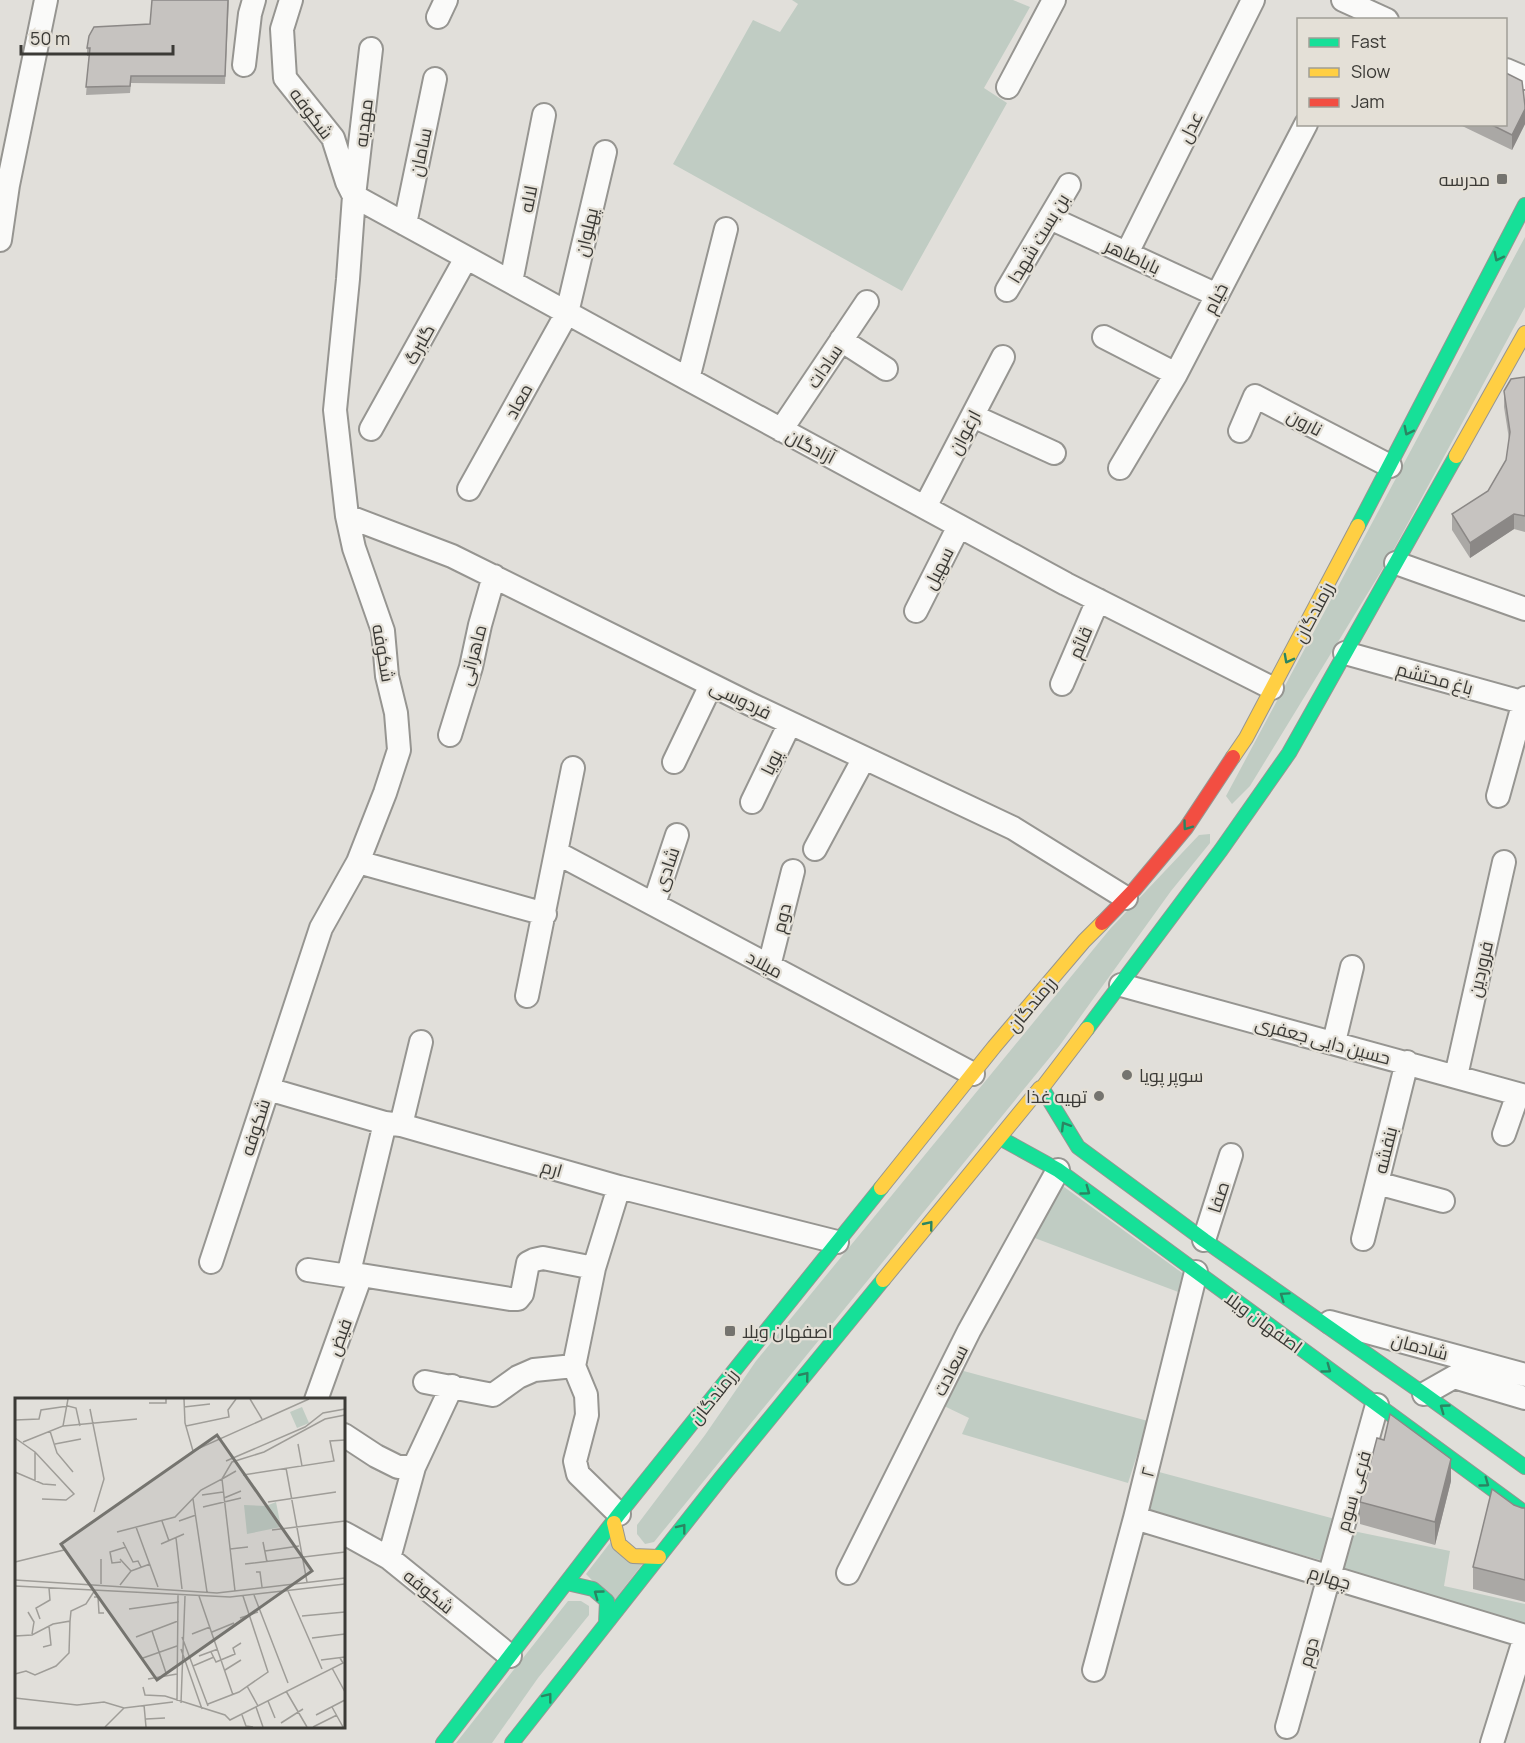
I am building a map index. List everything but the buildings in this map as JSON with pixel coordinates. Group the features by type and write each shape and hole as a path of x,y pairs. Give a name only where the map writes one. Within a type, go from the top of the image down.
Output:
{"main road":[{"name":"رزمندگان","path":"443,1743 616,1518 973,1074 1084,941 1126,898 1186,828 1246,738 1525,206"},
{"path":"525,1738 606,1623 721,1478 1042,1088 1221,850 1289,753 1524,336"},
{"name":"اصفهان ویلا","path":"1042,1088 1078,1147 1204,1240 1525,1467"},
{"name":"اصفهان ویلا","path":"1000,1138 1058,1170 1525,1513"},
{"path":"616,1518 619,1544 633,1556 659,1557"},
{"path":"567,1583 593,1589 607,1601 606,1623"}],"street":[{"path":"0,240 8,185 46,0"},
{"path":"244,65 250,14 254,0"},
{"name":"شکوفه","path":"211,1262 321,928 358,862 386,793 399,750 396,713 387,676 383,631 354,548 347,516 335,410 354,196 347,182 333,138 285,78 282,29 291,0"},
{"path":"1008,87 1054,0"},
{"name":"عدل","path":"1127,253 1253,0"},
{"path":"1343,0 1383,18"},
{"name":"مهدیه","path":"354,196 371,49"},
{"path":"1507,70 1525,78"},
{"name":"سامان","path":"405,224 435,79"},
{"name":"لاله","path":"511,282 544,116"},
{"name":"خیام","path":"1120,468 1176,374 1305,126"},
{"name":"پهلوان","path":"567,313 605,152"},
{"name":"بن بست شهدا","path":"1007,290 1070,185"},
{"name":"آزادگان","path":"354,196 781,430 1098,600 1272,688"},
{"name":"باباطاهر","path":"1050,218 1217,295"},
{"path":"688,379 726,229"},
{"name":"گلبرگ","path":"371,429 466,258"},
{"name":"سادات","path":"781,430 867,302"},
{"name":"معاد","path":"469,489 567,313"},
{"path":"1104,337 1176,374"},
{"path":"841,340 886,369"},
{"name":"ارغوان","path":"925,507 1003,357"},
{"name":"نارون","path":"1240,432 1255,396 1390,466"},
{"path":"973,416 1053,453"},
{"name":"فردوسی","path":"347,516 453,556 711,685 1012,828 1126,898"},
{"name":"سهیل","path":"916,611 960,526"},
{"path":"1396,563 1525,609"},
{"name":"ماهرانی","path":"450,735 471,667 494,576"},
{"name":"قائم","path":"1062,684 1098,600"},
{"name":"باغ محتشم","path":"1345,653 1524,701"},
{"path":"674,762 711,685"},
{"path":"1498,796 1524,701"},
{"name":"پویا","path":"752,802 790,723"},
{"path":"814,849 864,758"},
{"path":"527,996 573,768"},
{"name":"شادی","path":"654,904 677,835"},
{"name":"میلاد","path":"557,853 973,1074"},
{"path":"358,862 544,914"},
{"name":"فروردین","path":"1456,1076 1504,862"},
{"name":"دوم","path":"769,966 793,871"},
{"path":"1334,1042 1352,967"},
{"name":"حسین دایی جعفری","path":"1120,985 1522,1094"},
{"name":"فیض","path":"317,1398 355,1275 393,1124 421,1042"},
{"name":"بنفشه","path":"1363,1239 1407,1062"},
{"name":"ارم","path":"268,1089 619,1187 837,1242"},
{"path":"1504,1134 1522,1094"},
{"name":"صفا","path":"1204,1240 1231,1155"},
{"name":"سعادت","path":"848,1573 969,1330 1058,1170"},
{"path":"1377,1183 1443,1201"},
{"path":"616,1518 578,1474 575,1461 587,1414 586,1395 574,1366 594,1269 619,1187"},
{"path":"308,1270 518,1299 522,1294 528,1263 534,1260 543,1258 594,1269"},
{"name":"۲","path":"1094,1670 1135,1518 1196,1272"},
{"name":"شادمان","path":"1315,1318 1525,1375"},
{"path":"425,1382 493,1395 518,1377 534,1370 574,1366"},
{"name":"شادمان","path":"1424,1394 1454,1377 1525,1398"},
{"path":"389,1558 414,1467 452,1386"},
{"name":"فرعی سوم","path":"1329,1577 1377,1406"},
{"path":"345,1436 398,1467 414,1467"},
{"name":"چهارم","path":"1135,1518 1525,1637"},
{"name":"شکوفه","path":"345,1534 389,1558 510,1656"},
{"name":"دوم","path":"1287,1727 1329,1577"},
{"path":"1492,1743 1525,1637"}],"shaded area":[{"path":"792,0 1013,0 1030,7 984,88 1007,103 902,291 673,164 753,20 780,32 798,4"},
{"path":"1525,237 1525,307 1388,560 1250,786 1232,804 1226,796"},
{"path":"1210,834 1210,843 1171,891 1060,1045 654,1542 645,1544 637,1534 637,1525 705,1435 756,1361 1110,929 1199,835"},
{"path":"1060,1184 1185,1275 1181,1293 1032,1237"},
{"path":"960,1370 1148,1421 1128,1483 962,1434 969,1418 942,1405"},
{"path":"1159,1472 1335,1519 1324,1561 1148,1514"},
{"path":"1353,1531 1450,1551 1444,1586 1525,1604 1525,1627 1342,1568"},
{"path":"613,1539 644,1562 613,1602 586,1574"},
{"path":"568,1601 581,1601 589,1606 589,1615 538,1678 492,1743 456,1743"}],"traffic: fast":[{"path":"1358,526 1525,205"},
{"path":"1087,1029 1221,850 1289,753 1456,456"},
{"path":"1042,1088 1078,1147 1204,1240 1525,1467"},
{"path":"1000,1138 1058,1170 1525,1513"},
{"path":"443,1743 619,1514 881,1188"},
{"path":"512,1743 721,1478 883,1280"},
{"path":"567,1583 593,1589 607,1601 606,1623"}],"traffic: slow":[{"path":"1456,456 1525,333"},
{"path":"1233,757 1246,738 1358,526"},
{"path":"881,1188 994,1047 1102,923"},
{"path":"883,1280 1042,1088 1087,1029"},
{"path":"614,1523 619,1544 633,1556 659,1557"}],"traffic: jam":[{"path":"1102,923 1134,890 1186,828 1233,757"}],"place":[{"name":"مدرسه","path":"1502,179"},
{"name":"سوپر پویا","path":"1127,1075"},
{"name":"تهیه غذا","path":"1099,1096"},
{"name":"اصفهان ویلا","path":"730,1331"}]}
